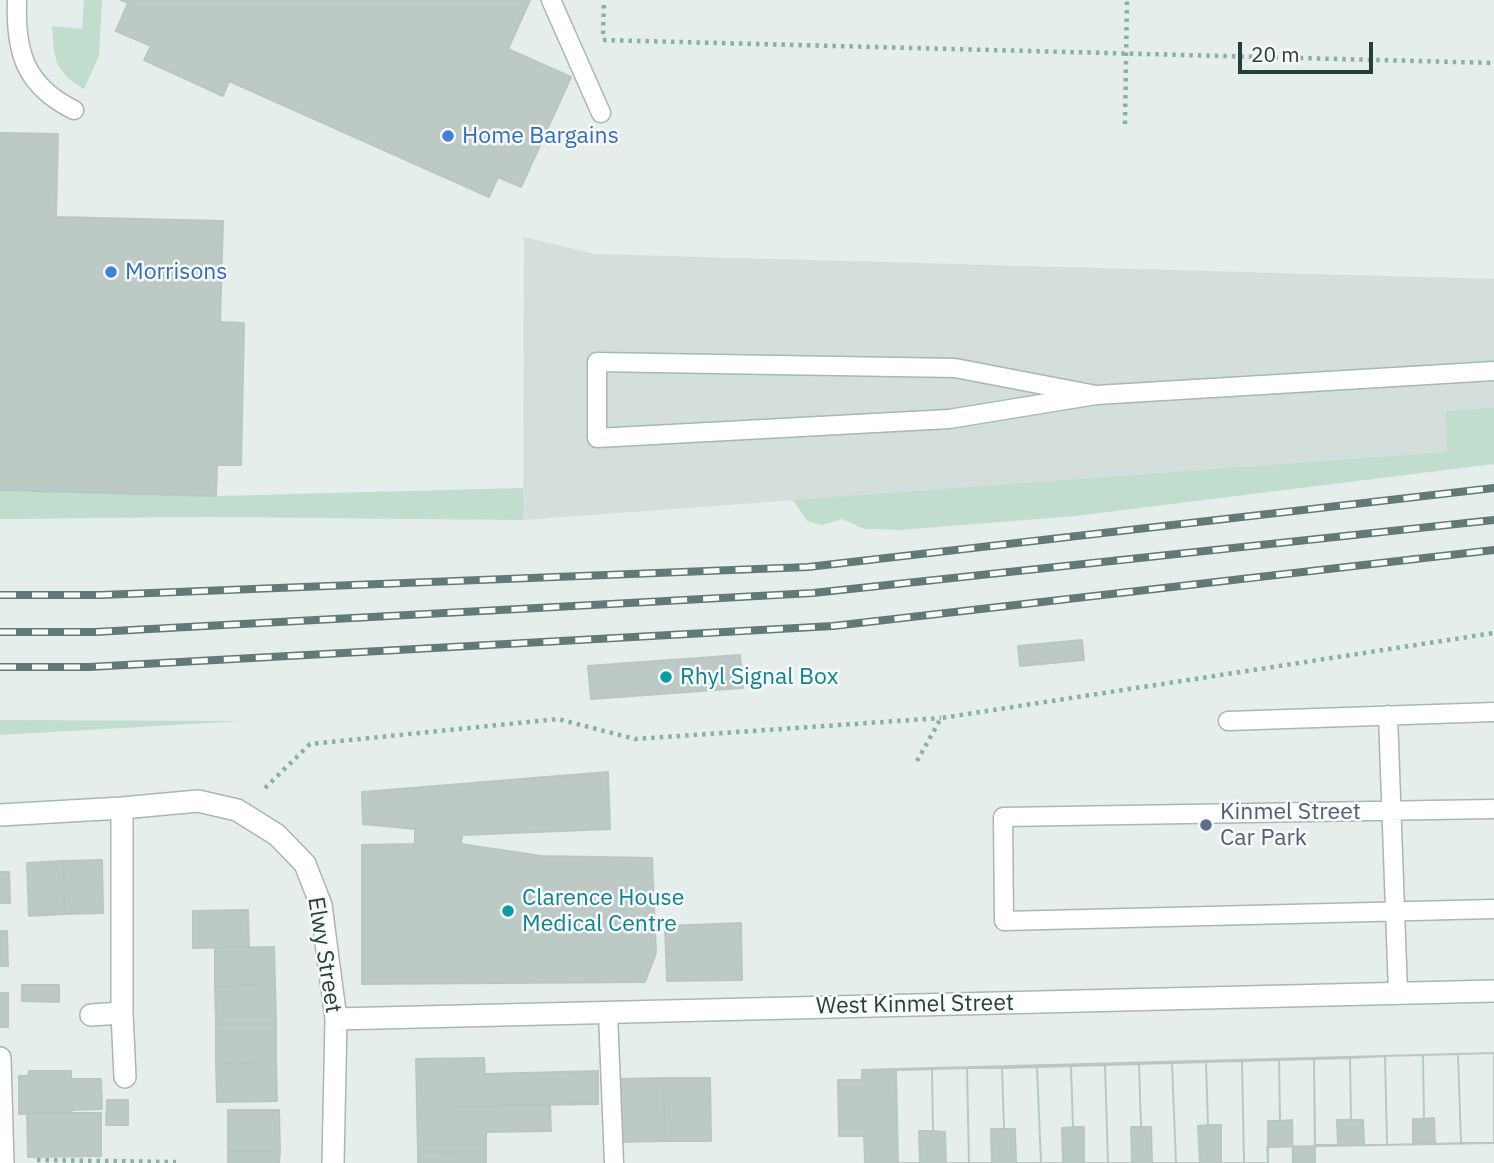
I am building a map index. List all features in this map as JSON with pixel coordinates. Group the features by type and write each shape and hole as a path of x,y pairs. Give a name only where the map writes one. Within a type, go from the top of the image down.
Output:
{"street":[{"name":"Elwy Street","path":"0,815 198,801 237,810 277,835 305,864 321,905 336,1019 333,1163"},
{"path":"122,808 122,1013 125,1077"},
{"name":"West Kinmel Street","path":"336,1019 1494,991"},
{"path":"90,1015 122,1013"},
{"path":"0,1059 3,1161"}],"lane":[{"path":"17,0 16,26 24,65 53,100 75,110"},
{"path":"551,0 601,113"},
{"path":"1096,395 955,368 597,362 597,438 949,419 1096,395 1494,371"},
{"path":"1228,721 1494,712"},
{"path":"1388,715 1398,993"},
{"path":"1494,809 1003,817 1004,922 1494,909"},
{"path":"608,1013 614,1163"}],"path":[{"path":"1125,124 1127,0"},
{"path":"603,40 1494,63"},
{"path":"261,792 310,744 558,719 635,739 941,718 1494,633"},
{"path":"917,761 941,718"},
{"path":"3,1161 176,1162"}],"shaded area":[{"path":"524,237 595,254 1494,279 1494,449 523,520"}],"green space":[{"path":"84,0 102,0 99,56 84,89 67,77 57,64 52,26 82,29"},
{"path":"1494,408 1494,464 1075,516 900,530 864,529 842,519 822,525 807,521 793,500 1447,452 1446,411"},
{"path":"523,488 523,520 208,517 0,519 0,490 216,496"},
{"path":"0,720 243,721 0,735"}],"building":[{"name":"Home Bargains","path":"121,0 530,0 508,49 571,77 521,187 498,177 489,197 229,81 223,96 144,60 151,46 116,31 128,3"},
{"name":"Morrisons","path":"0,133 58,134 56,217 223,221 220,322 244,323 241,465 217,465 216,496 0,490"},
{"path":"1082,640 1084,660 1020,666 1018,646"},
{"name":"Rhyl Signal Box","path":"740,655 743,688 591,699 588,666"},
{"name":"Clarence House Medical Centre","path":"608,772 610,829 462,835 461,844 541,856 652,858 656,953 645,982 362,984 362,845 415,844 415,829 363,824 362,792"},
{"path":"102,860 103,913 65,914 63,861"},
{"path":"63,861 65,914 29,916 27,863"},
{"path":"0,872 9,872 10,903 0,903"},
{"path":"248,910 249,947 193,948 193,911"},
{"path":"741,923 742,980 667,981 665,926"},
{"path":"0,931 7,931 8,966 0,966"},
{"path":"274,947 275,985 215,986 215,948"},
{"path":"22,985 59,985 59,1002 22,1001"},
{"path":"275,985 276,1024 216,1024 215,986"},
{"path":"0,993 8,993 8,1027 0,1027"},
{"path":"216,1024 276,1024 276,1062 216,1063"},
{"path":"1494,1053 1494,1143 1267,1147 1268,1163 865,1163 864,1136 839,1136 838,1080 862,1080 862,1070"},
{"path":"1494,1053 1494,1143 1461,1143 1458,1054"},
{"path":"1458,1054 1461,1143 1435,1144 1434,1118 1424,1119 1423,1055"},
{"path":"1423,1055 1424,1119 1413,1119 1413,1144 1387,1145 1385,1056"},
{"path":"1385,1056 1387,1145 1364,1145 1363,1120 1351,1120 1350,1058"},
{"path":"484,1058 485,1074 598,1071 598,1104 417,1107 416,1059"},
{"path":"1350,1058 1351,1120 1337,1120 1338,1145 1315,1145 1314,1059"},
{"path":"1314,1059 1315,1163 1293,1163 1292,1120 1280,1121 1279,1060"},
{"path":"1279,1060 1280,1121 1268,1121 1268,1163 1244,1163 1242,1061"},
{"path":"1242,1061 1244,1163 1221,1163 1221,1125 1208,1125 1206,1062"},
{"path":"276,1062 277,1101 217,1102 216,1063"},
{"path":"1206,1062 1208,1125 1198,1126 1200,1163 1176,1163 1172,1063"},
{"path":"1172,1063 1176,1163 1152,1163 1151,1127 1141,1127 1139,1064"},
{"path":"1139,1064 1141,1127 1131,1127 1132,1163 1108,1163 1105,1065"},
{"path":"1105,1065 1108,1163 1084,1163 1084,1127 1073,1127 1071,1066"},
{"path":"1071,1066 1073,1127 1062,1128 1063,1163 1041,1163 1037,1067"},
{"path":"1037,1067 1041,1163 1016,1163 1015,1129 1004,1129 1002,1068"},
{"path":"967,1068 1002,1068 1004,1129 991,1129 992,1163 969,1163"},
{"path":"967,1068 969,1163 946,1163 945,1132 933,1131 932,1069"},
{"path":"932,1069 933,1131 919,1131 920,1163 898,1163 896,1070"},
{"path":"29,1071 71,1071 71,1079 101,1079 102,1109 71,1110 72,1113 19,1114 19,1076 28,1076"},
{"path":"664,1078 665,1141 621,1142 620,1079"},
{"path":"664,1078 710,1078 711,1141 665,1141"},
{"path":"107,1100 128,1100 128,1125 106,1125"},
{"path":"550,1105 551,1131 486,1132 486,1151 418,1152 417,1107"},
{"path":"228,1110 279,1110 280,1151 228,1151"},
{"path":"27,1113 101,1113 101,1156 28,1157"},
{"path":"228,1151 280,1151 279,1163 228,1163"},
{"path":"486,1151 486,1163 418,1163 418,1152"}],"railway":[{"path":"0,595 101,595 808,567 1494,488"},
{"path":"0,632 95,632 813,593 1494,520"},
{"path":"0,667 89,667 833,626 1494,550"}],"place":[{"name":"Home Bargains","path":"448,136"},
{"name":"Morrisons","path":"111,272"},
{"name":"Rhyl Signal Box","path":"666,677"},
{"name":"Kinmel Street Car Park","path":"1206,825"},
{"name":"Clarence House Medical Centre","path":"508,911"}]}
